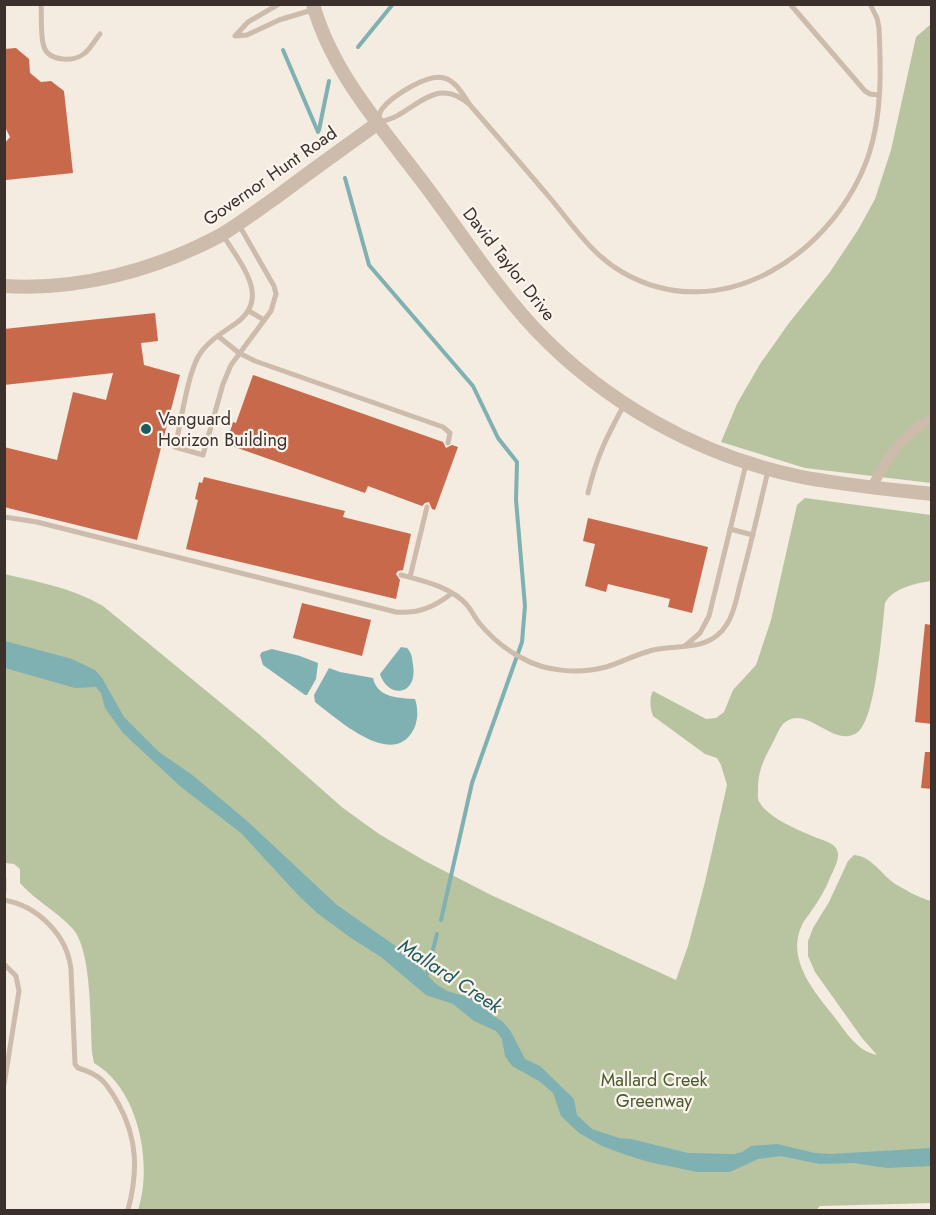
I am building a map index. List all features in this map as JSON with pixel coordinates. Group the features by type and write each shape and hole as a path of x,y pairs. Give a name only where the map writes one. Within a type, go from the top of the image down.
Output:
{"street":[{"name":"David Taylor Drive","path":"314,7 337,60 378,123 523,316 576,367 624,404 674,432 746,462 818,480 932,494"},
{"name":"Governor Hunt Road","path":"4,286 71,283 125,273 166,260 238,224 378,123"},
{"path":"872,487 885,462 904,438 932,418"}],"lane":[{"path":"279,4 248,22 235,36 248,35 314,7"},
{"path":"790,4 865,92 879,95"},
{"path":"378,123 380,112 384,107 416,83 427,78 439,77 449,80 458,87 604,260 647,285 670,291 702,293 736,287 767,274 798,253 829,224 849,196 864,165 874,133 879,95 879,28 878,18 870,4"},
{"path":"41,5 44,47 55,58 83,55 100,34"},
{"path":"378,123 397,116 421,99 433,94 445,93 457,96 471,105"},
{"path":"222,234 251,282 253,292 249,311 205,348 198,357 193,370 175,447 203,455 223,384 231,365 274,303 274,286 238,224"},
{"path":"249,311 264,320"},
{"path":"218,336 239,353 266,365 443,427 450,434 448,443"},
{"path":"588,493 604,440 624,404"},
{"path":"684,646 700,633 709,616 746,462"},
{"path":"401,575 430,584 451,594 466,605 479,623 501,644 512,653 534,664 571,670 591,670 653,650 704,644 722,631 728,623 753,535 768,469"},
{"path":"410,578 427,507"},
{"path":"4,517 37,522 396,612 415,612 426,609 451,594"},
{"path":"730,529 753,535"},
{"path":"4,879 4,891"},
{"path":"4,900 23,906 43,918 55,931 64,946 71,969 76,1067 93,1073 105,1082 132,1134 136,1169 128,1210"},
{"path":"4,964 14,972 19,985 4,1085"}],"green space":[{"path":"931,24 931,483 805,468 721,442 737,404 760,364 830,272 875,199 891,150 916,37"},
{"name":"Mallard Creek Greenway","path":"805,498 931,515 931,581 899,590 885,603 874,690 865,722 859,731 850,736 840,736 801,718 792,719 783,724 763,763 758,796 759,802 770,814 786,824 830,843 837,850 836,866 822,895 802,925 797,949 804,973 817,995 852,1039 870,1053 877,1055 862,1038 815,972 808,956 808,941 813,928 829,902 848,861 854,855 872,863 897,885 931,901 931,1203 820,1206 816,1210 138,1210 144,1171 143,1150 132,1109 122,1090 94,1063 87,970 79,939 67,923 20,883 20,869 14,864 5,863 4,574 67,590 103,606 260,735 343,808 379,834 491,895 676,980 688,946 705,882 727,785 717,758 705,754 653,716 651,697 653,691 706,719 716,718 724,712 733,690 756,665 771,620 797,505"}],"water":[{"path":"5,641 72,659 95,670 124,717 159,752 191,774 246,820 337,905 407,954 436,984 447,991 478,1000 493,1016 502,1021 510,1030 525,1059 540,1066 574,1099 577,1115 592,1129 619,1138 688,1153 734,1154 751,1146 777,1144 815,1153 831,1154 931,1148 931,1166 887,1168 854,1163 820,1164 780,1156 758,1159 730,1172 697,1172 626,1155 602,1146 579,1133 561,1116 553,1093 539,1081 512,1066 505,1056 502,1039 496,1031 474,1021 453,1004 426,995 381,957 317,913 241,833 181,787 123,733 105,708 101,693 96,687 75,688 5,668"},
{"path":"401,647 407,648 411,654 413,675 407,688 395,690 389,688 380,674"},
{"path":"272,649 318,663 316,679 307,695 263,665 260,655"},
{"path":"329,668 373,678 379,690 389,696 415,699 417,718 410,735 400,743 388,745 375,742 348,727 315,702 314,695"}],"building":[{"path":"16,48 29,59 30,73 41,82 51,81 64,91 73,173 6,180 4,144 10,137 4,125 4,49"},
{"path":"155,313 158,341 141,343 144,365 180,375 137,540 4,507 4,447 57,460 73,392 106,400 113,373 4,385 4,329"},
{"path":"253,375 443,442 446,448 452,445 458,447 435,510 429,502 422,506 368,486 365,493 229,445 231,440 228,438 233,422 236,423"},
{"path":"204,477 345,511 343,517 411,534 403,570 396,574 400,580 396,599 186,549 198,500 195,499 199,482 202,483"},
{"path":"588,518 708,547 692,613 668,607 670,599 608,584 606,592 585,586 595,544 583,541"},
{"path":"302,603 371,620 362,656 293,638"},
{"path":"925,624 932,625 932,724 915,722"},
{"path":"925,752 932,752 932,789 921,788"}],"waterway":[{"path":"358,47 393,4"},
{"path":"283,50 318,132"},
{"path":"319,130 329,81"},
{"path":"345,178 369,265 473,386 498,438 517,462 516,500 525,606 522,642 472,783 441,920"},
{"name":"Mallard Creek","path":"426,977 437,934"}],"place":[{"name":"Vanguard Horizon Building","path":"146,429"}]}
